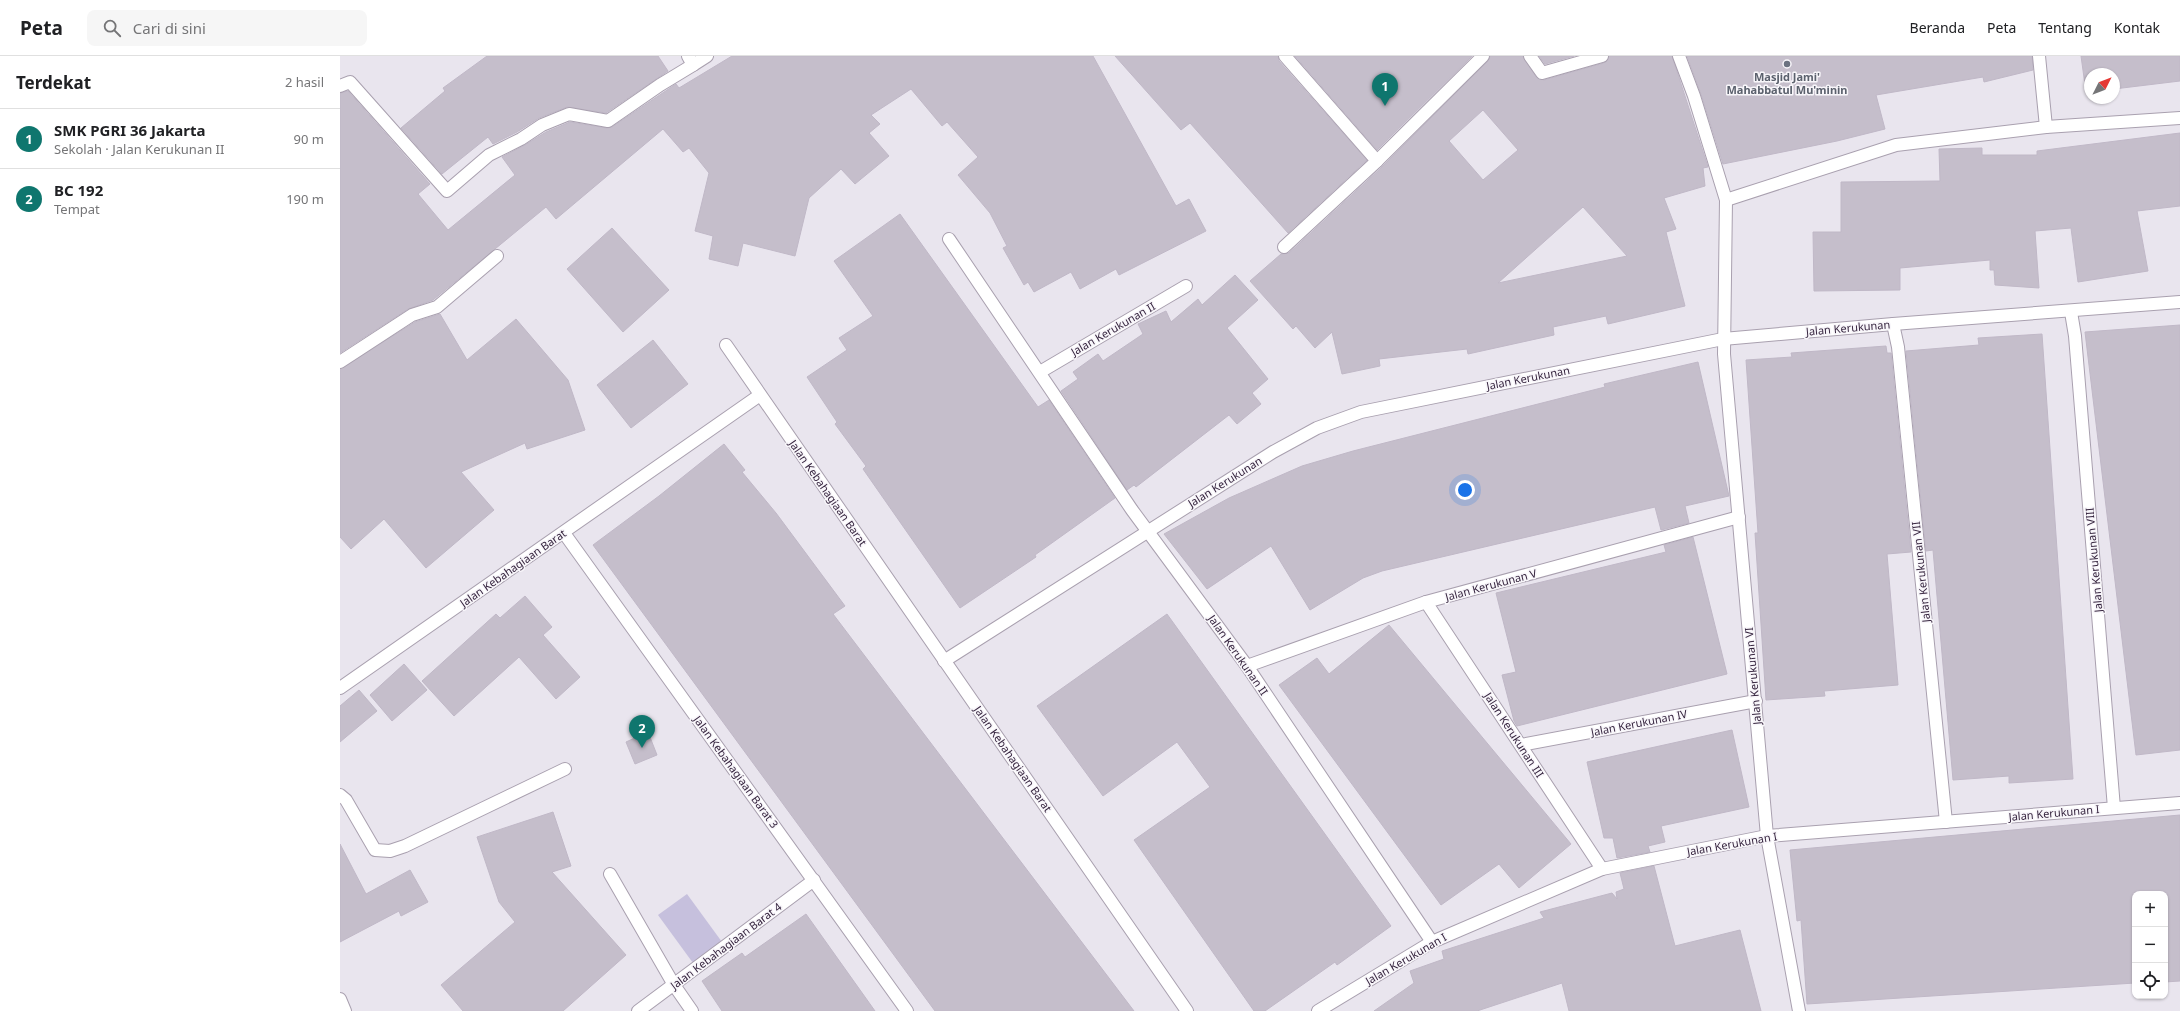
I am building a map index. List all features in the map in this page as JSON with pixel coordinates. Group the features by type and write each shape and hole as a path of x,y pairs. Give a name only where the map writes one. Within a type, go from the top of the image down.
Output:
{"street":[{"path":"340,86 350,82 447,190 489,154 521,139 542,125 569,114 608,121 660,85 691,60 708,56"},
{"path":"1285,56 1377,161"},
{"path":"1284,247 1377,161 1483,56"},
{"path":"1530,56 1542,73 1602,56"},
{"name":"Jalan Kerukunan VI","path":"1679,56 1694,96 1726,200 1723,339 1767,836 1799,1011"},
{"path":"2039,56 2046,127"},
{"path":"1726,200 1896,145 2046,127 2180,118"},
{"name":"Jalan Kerukunan II","path":"949,239 1132,510 1247,666 1432,942"},
{"path":"340,362 412,315 437,307 497,256"},
{"name":"Jalan Kerukunan II","path":"1040,372 1186,286"},
{"name":"Jalan Kerukunan","path":"944,661 1273,452 1317,428 1361,412 1723,339 1893,324 2071,312 2180,302"},
{"name":"Jalan Kerukunan VIII","path":"2071,312 2076,344 2114,808"},
{"name":"Jalan Kerukunan VII","path":"1893,324 1898,347 1946,822"},
{"path":"726,345 760,395"},
{"name":"Jalan Kebahagiaan Barat","path":"340,688 760,395 1187,1011"},
{"name":"Jalan Kerukunan V","path":"1247,666 1426,602 1739,517"},
{"name":"Jalan Kebahagiaan Barat 3","path":"564,533 907,1011"},
{"name":"Jalan Kerukunan III","path":"1426,602 1602,869"},
{"name":"Jalan Kerukunan IV","path":"1521,745 1756,701"},
{"path":"340,794 346,800 375,850 390,851 405,846 565,769"},
{"name":"Jalan Kerukunan I","path":"1318,1011 1432,942 1602,869 1767,836 2180,803"},
{"path":"610,874 674,985 692,1011"},
{"name":"Jalan Kebahagiaan Barat 4","path":"638,1011 814,880"},
{"path":"340,999 346,1011"}],"shaded area":[{"path":"687,894 722,942 693,963 658,915"}],"building":[{"path":"487,56 658,56 668,71 606,113 567,107 539,118 517,132 493,144 488,137 442,174 401,128 445,91 443,88"},
{"path":"732,56 1093,56 1176,206 1189,199 1206,231 1119,275 1116,269 1080,289 1071,272 1034,292 1028,282 1024,285 1003,248 1007,246 990,213 958,175 978,157 947,122 942,126 911,89 871,115 880,124 869,133 889,156 855,184 841,169 809,198 795,256 743,243 738,266 709,259 713,236 695,231 709,173 689,148 683,152 663,129 556,219 546,207 433,300 408,309 340,353 340,93 348,91 430,184 418,194 448,230 515,175 502,157 546,132 570,122 607,128 612,127 676,84 679,88"},
{"path":"1115,56 1278,56 1279,61 1367,160 1288,233 1190,123 1181,130"},
{"path":"1295,56 1472,56 1377,150"},
{"path":"1490,56 1523,56 1536,77 1544,80 1604,63 1609,56 1672,56 1708,167 1703,168 1705,186 1664,198 1676,229 1666,232 1685,306 1608,324 1606,316 1553,327 1554,335 1468,354 1467,349 1379,359 1380,366 1342,374 1332,332 1315,348 1296,326 1293,329 1250,281 1281,254 1289,253 1382,167 1488,61","holes":["1483,110 1518,150 1483,180 1449,141","1583,207 1627,256 1498,283"]},
{"path":"1539,56 1574,56 1545,64"},
{"path":"1687,56 2032,56 2033,70 1984,82 1983,77 1876,95 1885,129 1837,141 1723,164 1701,94"},
{"path":"2081,56 2180,56 2180,81 2120,88 2120,68 2084,68 2084,78"},
{"path":"2180,133 2180,206 2137,211 2148,271 2078,282 2071,228 2035,231 2039,288 1995,285 1994,270 1990,270 1990,260 1900,268 1900,290 1814,291 1813,232 1841,232 1841,182 1940,181 1939,149 1982,148 1982,155 2037,155 2037,151"},
{"path":"900,214 1038,407 1049,400 1115,498 1035,555 1036,557 960,608 863,469 866,466 835,424 837,422 807,377 847,350 839,338 873,316 834,261"},
{"path":"612,228 669,290 623,332 567,269"},
{"path":"1235,275 1258,300 1227,328 1268,379 1252,393 1261,404 1237,424 1229,415 1136,487 1134,485 1127,490 1061,391 1078,379 1073,372 1098,354 1103,361 1143,334 1138,324 1166,311 1171,322 1198,299 1202,305"},
{"path":"440,314 467,360 516,319 568,380 585,430 527,449 525,443 461,472 494,510 426,568 384,519 351,549 340,537 340,369 415,322"},
{"path":"2180,325 2180,750 2136,755 2085,332"},
{"path":"2042,334 2073,779 2009,783 2009,776 1953,780 1933,550 1926,551 1906,351 1979,345 1978,338"},
{"path":"653,340 688,384 631,428 597,385"},
{"path":"1886,346 1887,353 1891,353 1911,552 1887,554 1898,685 1824,691 1825,696 1766,700 1755,533 1758,533 1746,360 1792,357 1791,353"},
{"path":"1698,362 1729,496 1685,506 1689,523 1661,530 1655,507 1382,571 1363,578 1310,610 1271,546 1207,589 1164,534 1229,498 1302,466 1353,451 1605,387 1604,384"},
{"path":"724,444 745,470 742,472 776,513 845,606 833,614 1134,1011 935,1011 593,545 659,496"},
{"path":"1693,537 1727,674 1517,726 1514,721 1502,675 1516,672 1496,593 1666,552 1664,545"},
{"path":"525,596 552,627 543,635 580,677 556,699 519,657 454,716 422,681 496,614 500,618"},
{"path":"1167,614 1391,926 1337,965 1335,962 1265,1011 1254,1011 1134,840 1210,787 1177,742 1103,796 1037,706"},
{"path":"1389,625 1571,844 1519,888 1499,864 1441,905 1279,685 1317,658 1329,674"},
{"path":"404,664 427,690 392,721 370,695"},
{"path":"359,690 377,711 340,742 340,706"},
{"path":"1732,730 1749,807 1661,826 1665,842 1648,846 1650,852 1617,858 1613,838 1604,838 1587,762"},
{"path":"648,732 657,755 635,764 626,742"},
{"path":"553,812 571,866 552,872 626,955 563,1011 463,1011 441,985 515,922 499,902 477,837"},
{"path":"2180,815 2180,981 2168,982 2168,891 2132,891 2132,983 1807,1004 1801,920 1797,921 1790,850"},
{"path":"340,844 366,894 410,870 428,902 401,916 399,911 340,942"},
{"path":"1654,866 1675,946 1740,930 1761,1011 1569,1011 1562,983 1477,1011 1374,1011 1414,983 1410,971 1444,959 1442,951 1544,918 1540,912 1612,893 1617,899 1616,892 1624,889 1620,873"},
{"path":"806,914 875,1011 722,1011 702,981 742,953 745,957"}],"place":[{"name":"Masjid Jami' Mahabbatul Mu'minin","path":"1787,64"},
{"name":"SMK PGRI 36 Jakarta","path":"1385,106"},
{"name":"BC 192","path":"642,748"}]}
